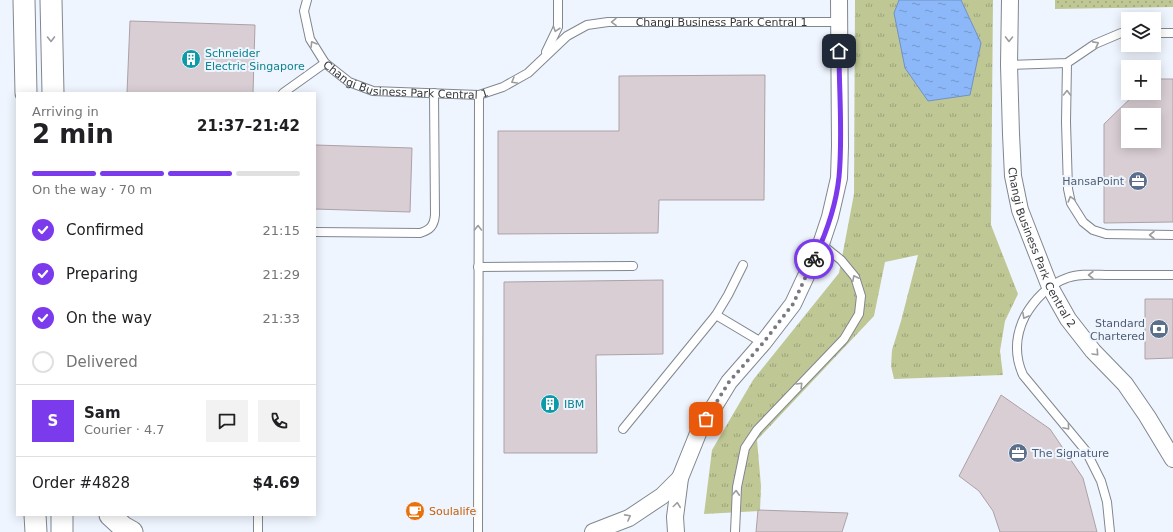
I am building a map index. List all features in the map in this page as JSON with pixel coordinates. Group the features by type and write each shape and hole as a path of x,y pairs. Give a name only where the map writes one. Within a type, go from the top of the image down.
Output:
{"street":[{"path":"24,0 26,92"},
{"path":"51,0 53,92"},
{"path":"676,532 675,517 680,478 699,431 729,382 763,343 793,304 821,244 830,217 839,178 839,0"},
{"name":"Changi Business Park Central 2","path":"1010,0 1009,65 1013,176 1020,210 1050,287 1068,320 1093,351 1126,384 1173,459"},
{"path":"592,532 629,518 662,496 680,478"},
{"path":"36,516 36,532"},
{"path":"62,516 62,532"},
{"path":"111,516 123,527 132,532"}],"lane":[{"name":"Changi Business Park Central 1","path":"307,0 304,12 310,39 325,63 349,82 372,91 479,95 503,87 528,73 567,36 587,25 608,22 838,22"},
{"name":"Changi Business Park Central 1","path":"544,57 558,27 558,0"},
{"path":"1009,65 1067,63 1095,44 1121,33"},
{"path":"1161,33 1173,33"},
{"path":"284,92 325,63"},
{"path":"1067,63 1066,122 1068,189 1071,203 1083,222 1093,230 1106,234 1173,235"},
{"path":"316,232 420,233 428,231 434,224 436,216 434,93"},
{"path":"478,532 479,95"},
{"path":"735,532 736,487 745,448 757,430 844,339 859,314 861,296 855,277 841,260 821,244"},
{"path":"623,429 716,315 743,265"},
{"path":"478,267 633,266"},
{"path":"1110,532 1106,502 1101,481 1086,451 1023,374 1018,363 1018,329 1031,305 1050,287 1067,277 1085,275 1173,275"},
{"path":"716,315 763,343"},
{"path":"258,516 258,532"}],"green space":[{"path":"855,0 993,0 991,225 1018,294 1005,321 1000,351 1003,375 894,379 891,366 892,350 918,255 885,262 874,316 757,440 761,486 760,511 704,514 712,450 753,380 839,273 854,194"},
{"path":"1055,0 1173,0 1173,7 1055,9"}],"water":[{"path":"899,0 961,0 981,43 970,95 928,101 905,68 894,13"}],"building":[{"name":"Schneider Electric Singapore","path":"130,21 255,25 253,92 127,92"},
{"path":"765,75 764,200 659,200 658,233 498,234 498,131 619,131 619,76"},
{"name":"HansaPoint","path":"1161,79 1173,79 1173,222 1104,223 1104,124 1129,100 1161,100"},
{"path":"316,145 412,148 410,212 316,209"},
{"name":"IBM","path":"663,280 663,354 596,355 597,453 504,453 504,282"},
{"name":"Standard Chartered","path":"1145,299 1173,299 1173,358 1145,359"},
{"name":"The Signature","path":"1001,395 1050,429 1083,478 1097,532 1000,532 993,511 979,491 959,476"},
{"path":"758,510 848,513 842,532 756,532"}],"way so far":[{"path":"706,419 729,382 763,343 793,304 814,259"}],"place":[{"name":"Schneider Electric Singapore","path":"191,59"},
{"name":"HansaPoint","path":"1138,181"},
{"name":"Standard Chartered","path":"1159,329"},
{"name":"IBM","path":"550,404"},
{"name":"The Signature","path":"1018,453"},
{"name":"Soulalife","path":"415,511"}],"route":[{"path":"814,259 821,244 830,217 839,178 839,51"}]}
